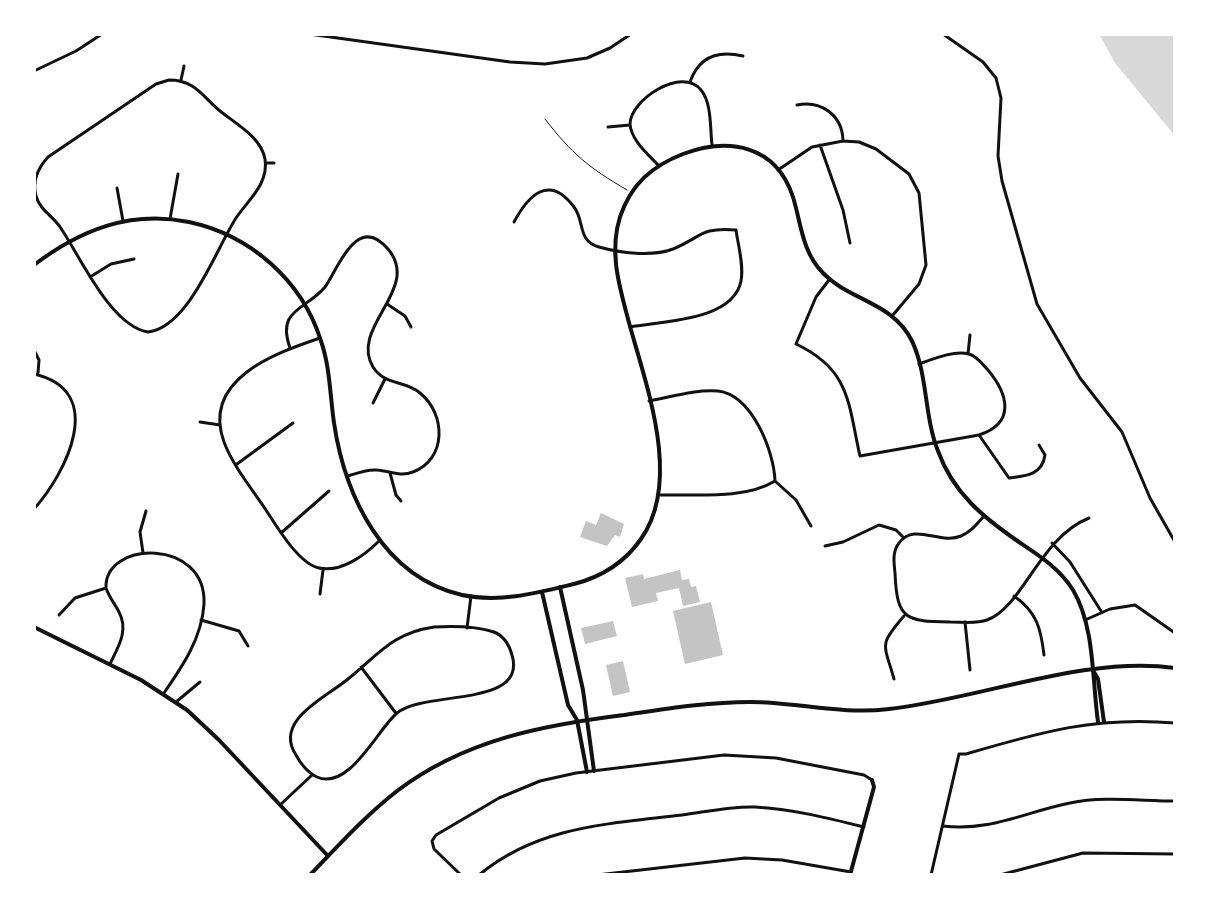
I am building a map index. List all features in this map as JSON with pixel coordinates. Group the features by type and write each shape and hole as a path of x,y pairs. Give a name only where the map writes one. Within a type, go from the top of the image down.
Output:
{"street":[{"path":"34,71 76,51 102,34"},
{"path":"309,34 510,62 545,64 587,58 631,34"},
{"path":"943,34 983,62 998,84 1001,98 998,156 1002,181 1037,304 1080,378 1122,432 1150,498 1175,542"},
{"path":"690,82 699,64 712,55 723,52 743,56"},
{"path":"181,80 184,66"},
{"path":"169,80 181,80 199,89 214,106 254,138 262,149 266,163 260,186 236,217 209,272 192,296 167,325 156,331 142,331 132,326 90,277 57,223 39,204 35,177 48,157 139,98 149,88 169,80"},
{"path":"658,165 635,138 630,125 632,115 641,102 669,83 679,80 699,87 705,96 712,145"},
{"path":"797,105 814,104 825,108 841,125 843,141"},
{"path":"608,127 630,125"},
{"path":"778,170 802,152 843,141 867,145 888,156 909,174 919,193 925,272 893,315"},
{"path":"34,265 69,241 123,221 170,219 203,226 250,247 273,265 304,302 320,338 328,367 336,435 362,511 379,541 399,562 424,580 471,596 503,598 593,578 622,560 645,534 659,495 661,462 618,280 615,250 620,217 641,178 658,165 712,145 728,144 750,150 778,170 792,196 809,254 829,280 893,315 910,337 919,364 934,442 950,478 984,516 1041,557 1059,572 1073,590 1085,620 1101,722"},
{"path":"820,145 843,210 850,243"},
{"path":"266,163 274,163"},
{"path":"170,219 178,174"},
{"path":"117,188 123,221"},
{"path":"514,222 529,198 539,192 555,192 575,208 581,231 588,241 598,247 661,252 678,247 705,230 736,230 742,276 739,289 729,302 719,309 687,318 630,327"},
{"path":"290,348 286,331 290,317 324,288 349,246 360,239 383,244 393,258 396,277 368,347 372,364 385,379 416,389 425,397 440,437 436,453 423,467 405,475 372,470 348,476"},
{"path":"90,277 111,264 134,259"},
{"path":"829,280 816,297 796,344 824,361 842,382 860,456 979,435 998,423 1005,402 999,384 981,361 959,353 919,364"},
{"path":"387,304 405,316 411,327"},
{"path":"968,354 970,335"},
{"path":"320,338 263,360 236,382 222,407 224,443 281,533 304,560 323,569 336,568 354,560 379,541"},
{"path":"34,350 39,360 36,374 57,384 67,395 76,425 73,441 58,475 34,509"},
{"path":"373,403 385,379"},
{"path":"649,401 711,391 735,397 748,410 767,442 774,464 775,481 792,495 811,526"},
{"path":"200,422 221,425"},
{"path":"237,464 293,423"},
{"path":"979,435 1009,478 1031,475 1040,468 1045,455 1039,445"},
{"path":"390,473 396,495 401,501"},
{"path":"659,495 728,493 775,481"},
{"path":"281,533 329,491"},
{"path":"143,554 140,532 146,511"},
{"path":"984,516 969,532 957,538 943,540 918,533 904,538 896,547 896,598 906,615 922,622 984,621 996,616 1052,543 1089,518"},
{"path":"825,546 843,542 879,525 896,530 904,538"},
{"path":"1052,543 1080,576 1102,612"},
{"path":"110,664 122,640 124,628 106,588 107,575 115,565 143,554 169,554 190,565 198,576 203,592 201,620 187,658 164,693"},
{"path":"320,594 323,569"},
{"path":"560,587 583,690 594,771"},
{"path":"59,615 75,598 106,588"},
{"path":"541,591 568,705 577,720 587,772"},
{"path":"467,628 471,596"},
{"path":"1014,596 1029,607 1037,620 1044,655"},
{"path":"1085,620 1102,612 1135,605 1175,633"},
{"path":"894,679 883,646 886,637 906,615"},
{"path":"201,620 239,631 246,638 248,646"},
{"path":"965,622 970,670"},
{"path":"34,627 110,664 176,702 206,727 328,856"},
{"path":"434,627 467,628 485,630 504,638 514,666 510,678 502,687 490,692 422,701 396,713 345,773 324,779 312,775 292,748 292,729 311,704 342,684 386,644 413,631 434,627"},
{"path":"310,875 357,826 399,790 447,761 514,734 577,720 735,702 840,711 887,710 1093,670 1141,666 1175,668"},
{"path":"361,667 396,713"},
{"path":"176,702 200,682"},
{"path":"933,875 959,754 1060,727 1101,722 1175,723"},
{"path":"461,875 434,849 432,841 436,835 499,798 540,781 724,755 776,758 864,775 872,780 874,787 865,827 850,874 782,860 745,858 597,875"},
{"path":"280,805 312,775"},
{"path":"943,826 971,829 1089,800 1175,801"},
{"path":"479,875 500,858 532,841 614,823 751,807 791,810 865,827"},
{"path":"1000,875 1083,853 1175,854"}],"path":[{"path":"545,119 584,163 631,192"}],"shaded area":[{"path":"1099,34 1175,34 1175,136 1115,63"}],"building":[{"path":"601,513 624,524 620,537 615,535 607,546 580,537 586,521 596,525"},
{"path":"680,570 682,580 689,579 691,587 696,586 700,602 683,606 679,588 656,593 658,601 632,607 625,578 643,574 644,579"},
{"path":"711,602 723,655 685,664 673,611"},
{"path":"613,621 617,636 585,644 581,628"},
{"path":"623,661 630,692 613,696 606,665"}]}
